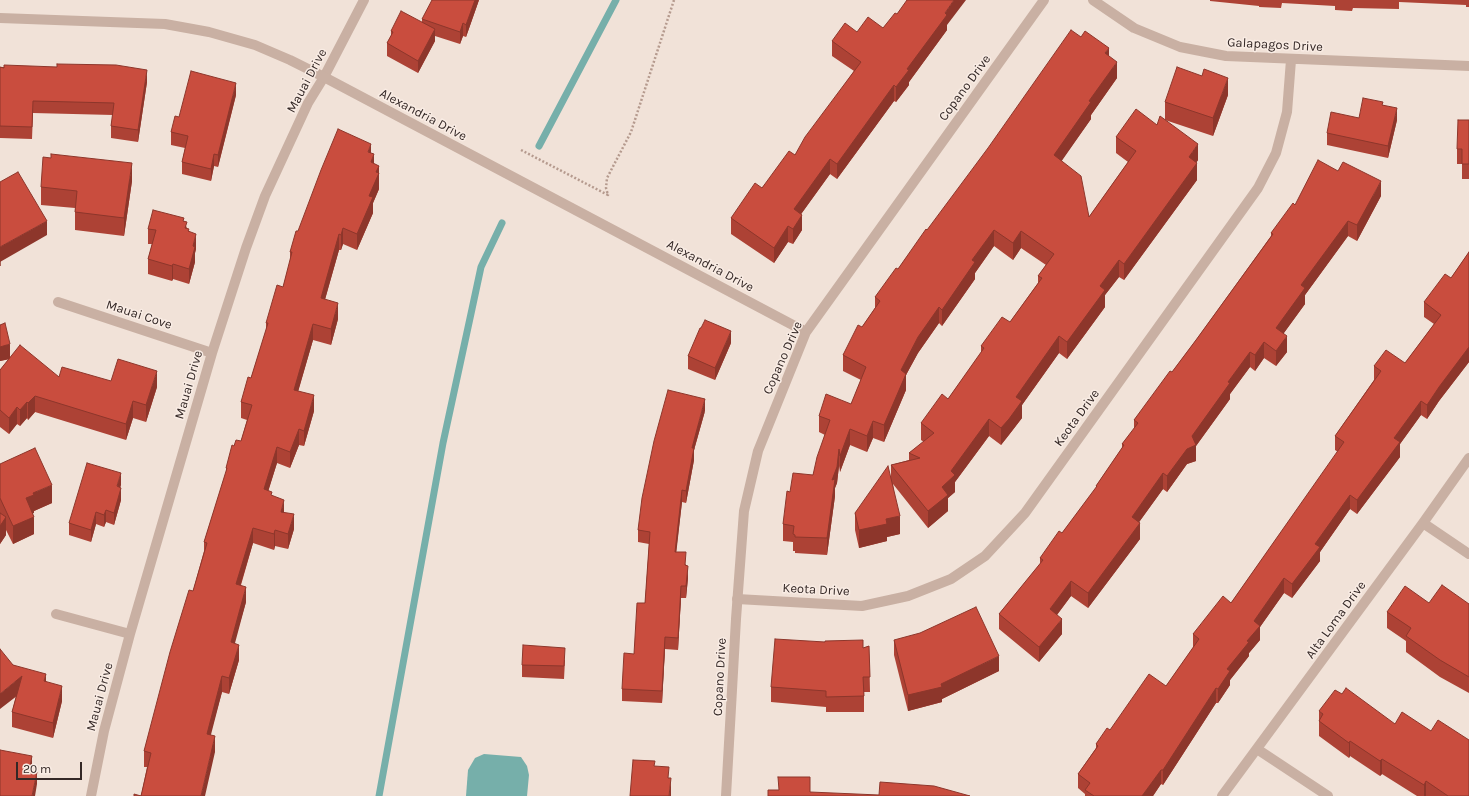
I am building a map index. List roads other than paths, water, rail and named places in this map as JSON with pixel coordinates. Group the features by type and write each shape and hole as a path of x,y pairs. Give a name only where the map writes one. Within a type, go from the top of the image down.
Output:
{"street":[{"name":"Mauai Drive","path":"91,796 104,731 130,634 212,353 246,248 265,196 308,103 324,77 364,0"},
{"name":"Copano Drive","path":"726,796 737,599 744,511 758,451 806,332 1044,0"},
{"name":"Galapagos Drive","path":"1093,0 1134,28 1180,47 1226,56 1291,60 1469,66"},
{"name":"Alexandria Drive","path":"0,18 165,24 209,32 255,45 324,77 806,332"},
{"name":"Keota Drive","path":"737,599 862,606 908,596 951,579 985,556 1025,513 1258,188 1276,153 1286,117 1291,60"},
{"name":"Mauai Cove","path":"58,302 212,353"},
{"name":"Alta Loma Drive","path":"1222,796 1423,523 1469,458"},
{"path":"1423,523 1469,554"},
{"path":"56,614 130,634"},
{"path":"1257,749 1328,796"}],"water":[{"path":"484,754 521,757 527,766 529,775 527,796 466,796 468,770 475,758"}],"waterway":[{"path":"539,146 616,0"},
{"path":"379,796 443,443 481,267 502,223"}]}
